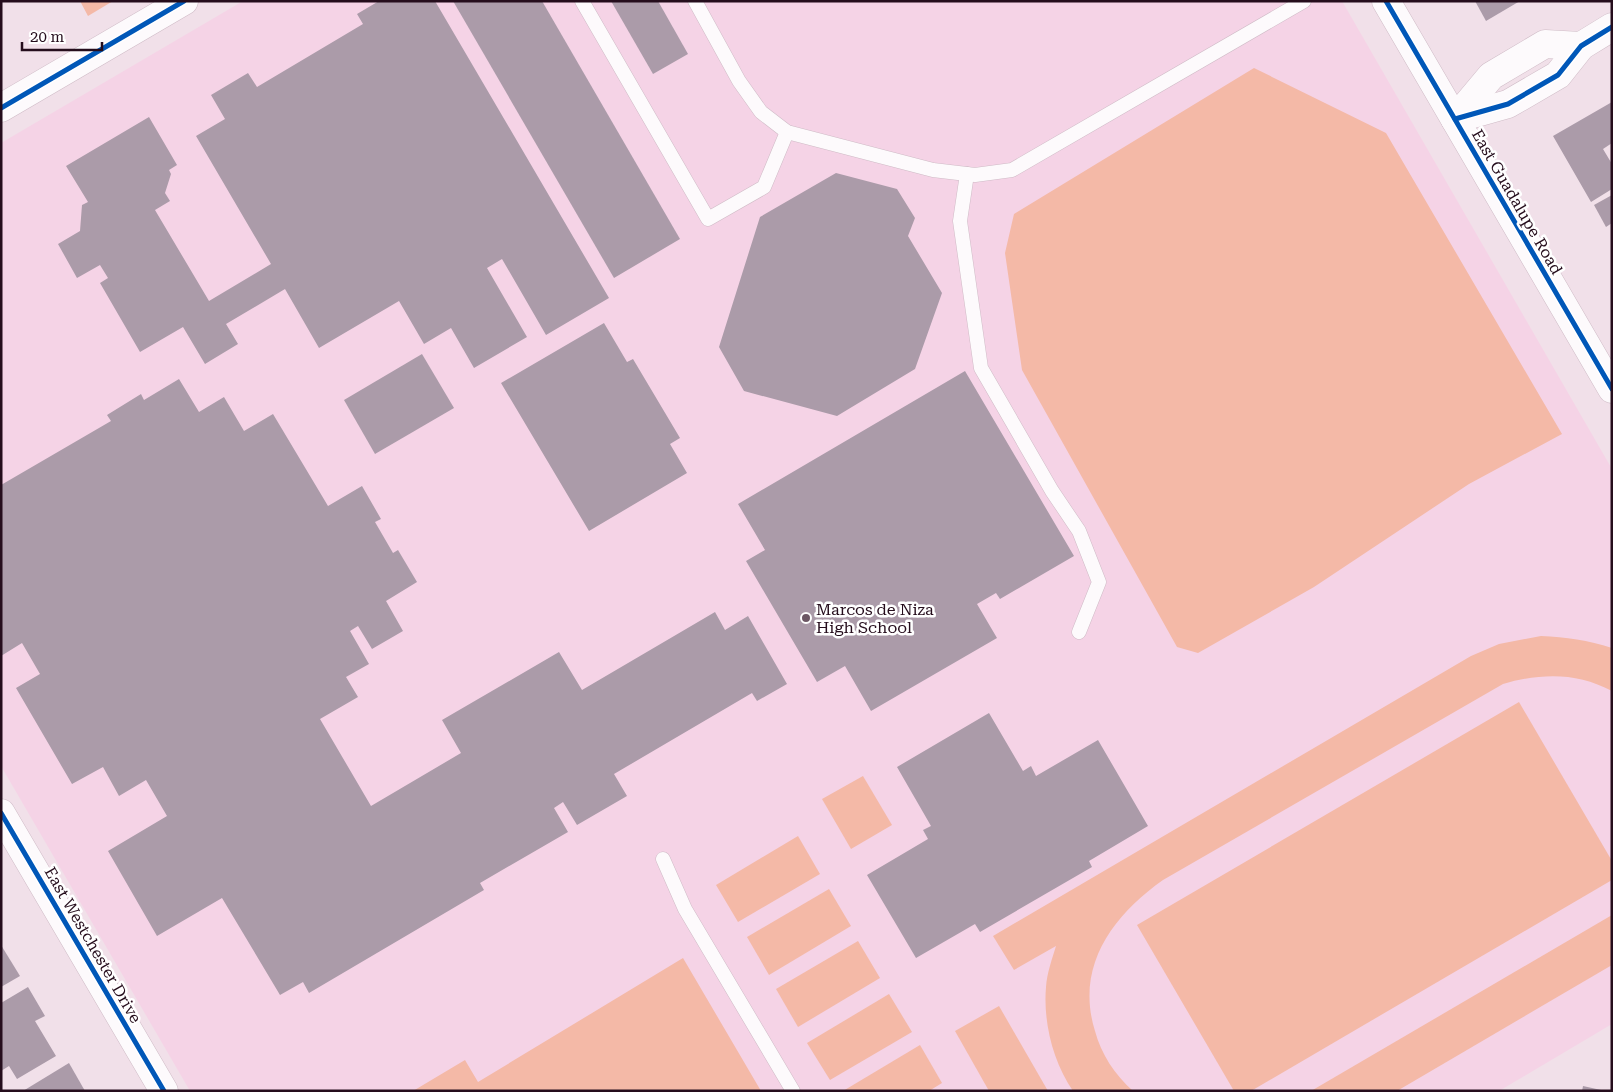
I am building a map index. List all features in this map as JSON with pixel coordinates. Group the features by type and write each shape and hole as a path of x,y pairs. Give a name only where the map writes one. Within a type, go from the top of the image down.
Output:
{"street":[{"name":"East Guadalupe Road","path":"1386,1 1612,389"},
{"path":"1,108 172,4"},
{"path":"1455,119 1508,104 1558,75 1580,46 1612,27"},
{"name":"East Westchester Drive","path":"1,812 164,1091"}],"lane":[{"path":"582,1 708,219 764,187 787,132"},
{"path":"695,1 738,81 761,112 787,132 933,170 967,174 1012,170 1304,1"},
{"path":"967,174 960,221 981,368 1052,491 1079,531 1099,582 1079,632"},
{"path":"663,859 686,909 792,1091"}],"shaded area":[{"path":"80,1 113,1 88,16"},
{"name":"Marcos de Niza High School","path":"243,1 1342,1 1612,469 1612,1024 1499,1091 190,1091 1,766 1,143"},
{"path":"1254,68 1386,133 1562,434 1469,484 1314,587 1198,653 1177,647 1022,370 1005,253 1014,214"},
{"path":"1541,636 1577,639 1612,648 1612,691 1586,680 1559,676 1517,680 1503,684 1163,880 1128,910 1102,945 1094,965 1090,985 1090,1008 1095,1031 1105,1056 1120,1078 1133,1091 1073,1091 1055,1055 1046,1014 1047,982 1056,946 1014,970 993,936 1471,656 1499,644"},
{"path":"1519,702 1612,861 1612,880 1251,1091 1234,1091 1137,925"},
{"path":"863,776 892,825 851,849 822,799"},
{"path":"798,836 820,874 738,922 716,885"},
{"path":"829,889 851,926 769,975 747,937"},
{"path":"1612,915 1612,965 1397,1091 1311,1091"},
{"path":"858,941 880,978 798,1027 776,989"},
{"path":"683,958 761,1091 413,1091 465,1060 478,1082"},
{"path":"889,994 912,1032 830,1080 807,1043"},
{"path":"999,1006 1048,1091 989,1091 955,1031"},
{"path":"920,1045 942,1083 929,1091 843,1091"}],"building":[{"path":"379,1 435,1 609,298 546,335 502,259 487,268 527,337 474,368 451,328 424,344 399,301 319,348 285,289 226,324 238,344 205,364 183,327 140,352 100,283 108,278 100,265 77,278 58,244 80,231 82,205 88,202 66,166 149,117 177,165 169,170 171,174 165,193 170,201 155,210 209,301 271,264 196,136 225,119 211,95 248,73 257,87 363,24 357,14"},
{"path":"453,1 542,1 680,239 614,278"},
{"path":"611,1 658,1 688,54 653,74"},
{"path":"1475,1 1520,1 1486,21"},
{"path":"1612,102 1612,143 1603,149 1612,164 1612,189 1591,202 1553,136"},
{"path":"836,173 897,189 915,218 908,236 942,293 915,369 837,416 744,391 719,347 760,217"},
{"path":"1612,195 1612,223 1606,227 1594,205"},
{"path":"604,323 627,362 633,359 680,438 670,444 687,473 589,531 501,383"},
{"path":"422,354 454,408 375,454 344,400"},
{"path":"965,371 1074,556 1000,599 996,593 977,604 997,638 871,711 845,666 817,682 746,561 765,550 738,504"},
{"path":"179,379 199,412 224,397 244,431 273,414 328,506 362,486 381,519 375,522 393,553 398,550 417,582 386,601 403,631 372,649 358,626 350,631 369,664 346,677 358,697 320,719 371,806 461,753 442,720 559,652 582,690 715,612 725,630 748,616 787,684 757,701 752,693 614,774 627,796 577,825 563,802 554,808 568,832 480,883 484,890 309,993 303,982 280,995 222,898 157,936 108,851 167,816 146,780 119,796 103,767 72,784 16,688 40,674 22,643 1,656 1,485 111,421 107,415 141,394 144,400"},
{"path":"989,713 1023,771 1031,766 1036,776 1098,740 1148,826 1089,861 1092,867 980,932 975,924 916,958 867,875 928,839 923,830 931,826 897,767"},
{"path":"1,945 20,976 1,987"},
{"path":"28,987 45,1016 35,1021 56,1056 17,1079 9,1066 1,1071 1,1003"},
{"path":"69,1063 85,1091 23,1091"},
{"path":"1583,1086 1601,1090 1601,1091 1582,1091"}],"cycle path":[{"path":"1,108 184,1"},
{"path":"1386,1 1612,389"},
{"path":"1455,119 1508,104 1558,75 1581,46 1612,27"},
{"path":"1,813 164,1091"}],"place":[{"name":"Marcos de Niza High School","path":"806,618"}]}
